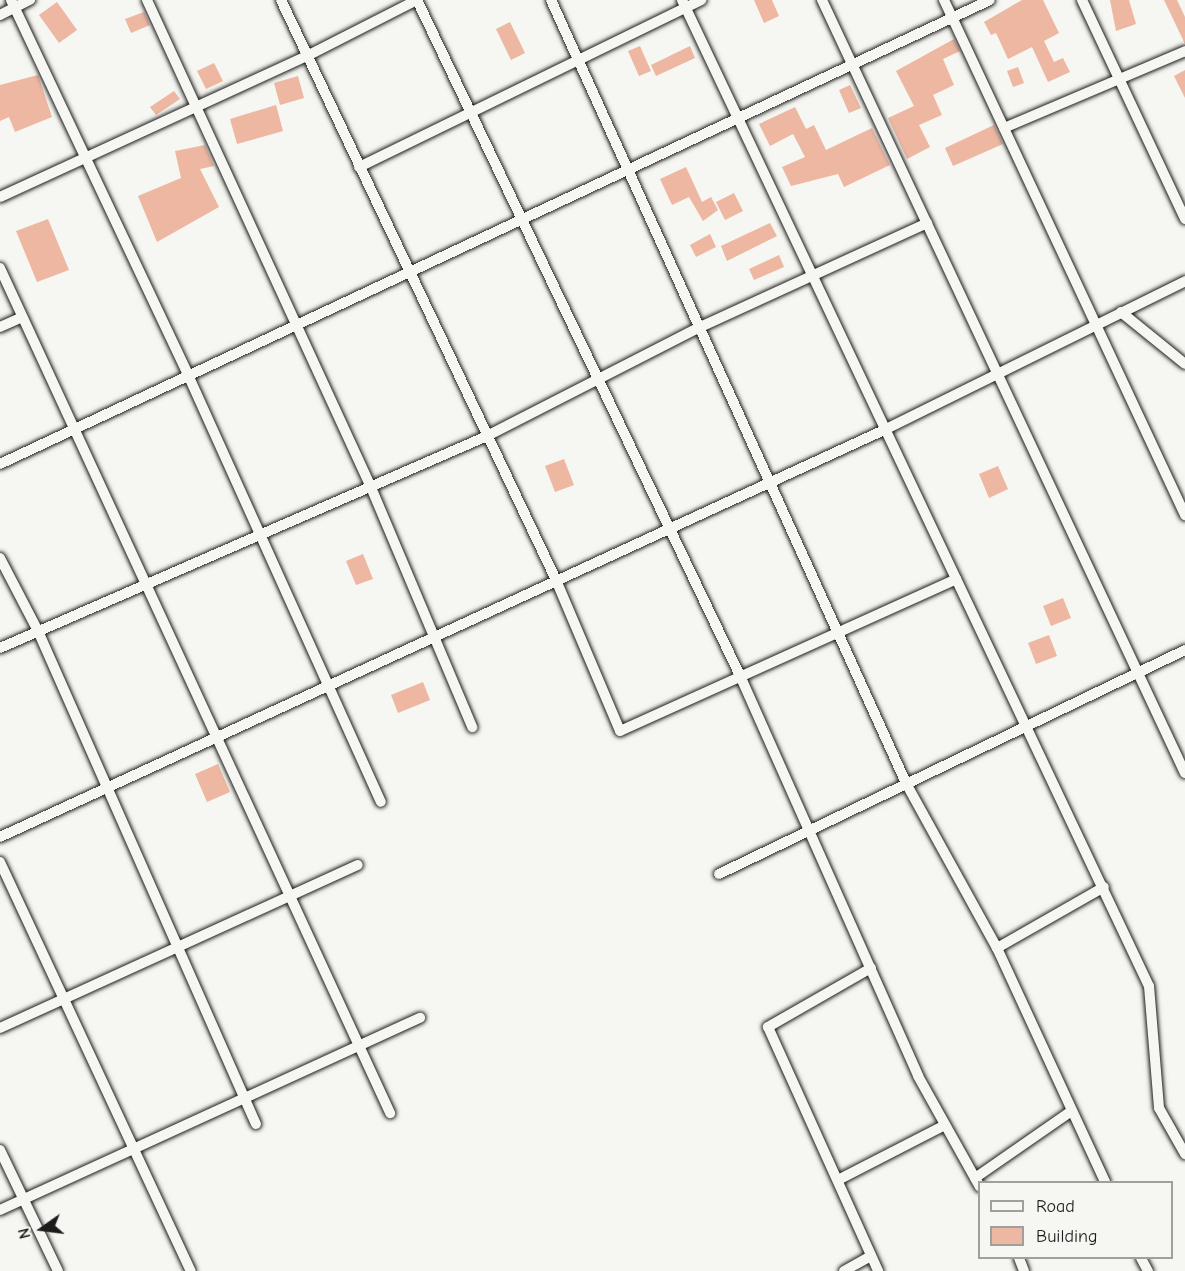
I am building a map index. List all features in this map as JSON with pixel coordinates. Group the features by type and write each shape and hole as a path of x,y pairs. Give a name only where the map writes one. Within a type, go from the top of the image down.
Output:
{"street":[{"path":"0,15 13,4 30,0"},
{"path":"147,0 198,106 370,485 472,727"},
{"path":"281,0 556,580 620,731 742,680 956,579"},
{"path":"0,197 307,56 417,0 520,222 742,680 807,832 945,1125 977,1183"},
{"path":"551,0 698,328 773,481 907,785 998,948 1070,1112 1104,1181"},
{"path":"359,167 683,4 702,0"},
{"path":"822,0 1185,773"},
{"path":"944,0 1185,515"},
{"path":"0,464 72,433 629,172 990,0"},
{"path":"1082,0 1185,219"},
{"path":"13,4 88,158 189,377 329,682 381,802"},
{"path":"683,4 1149,986 1159,1108 1185,1154"},
{"path":"1004,128 1120,81 1185,51"},
{"path":"0,648 260,531 487,436 698,328 927,223"},
{"path":"0,268 142,585 220,737 390,1113"},
{"path":"0,837 220,737 329,682 436,637 885,430 998,376 1096,323 1185,281"},
{"path":"1121,312 1185,364"},
{"path":"0,327 22,317"},
{"path":"0,558 38,631 256,1124"},
{"path":"719,874 1185,650"},
{"path":"0,862 191,1271"},
{"path":"0,1028 291,893 358,865"},
{"path":"998,948 1104,887"},
{"path":"871,968 768,1027 878,1271"},
{"path":"0,1210 420,1018"},
{"path":"980,1181 1070,1112"},
{"path":"838,1180 945,1125"},
{"path":"0,1150 58,1271"},
{"path":"844,1271 872,1256"}],"building":[{"path":"754,0 772,0 779,16 764,23"},
{"path":"1022,0 1043,0 1059,33 1044,41 1054,62 1063,58 1070,72 1048,82 1032,47 1008,59 996,33 991,35 984,22"},
{"path":"1110,0 1129,0 1136,24 1116,31"},
{"path":"1164,0 1177,0 1185,17 1185,44"},
{"path":"57,2 77,30 59,43 39,15"},
{"path":"144,12 150,25 131,33 125,19"},
{"path":"510,22 525,53 511,60 496,29"},
{"path":"954,39 960,51 943,59 954,85 933,95 942,115 919,125 930,147 907,159 888,118 914,106 896,71"},
{"path":"640,46 651,71 639,76 628,51"},
{"path":"690,46 695,58 656,76 651,65"},
{"path":"214,63 223,81 206,89 197,71"},
{"path":"1018,67 1024,83 1013,87 1007,71"},
{"path":"1185,70 1185,98 1174,76"},
{"path":"38,75 52,117 15,132 9,117 0,121 0,85"},
{"path":"298,76 304,98 280,105 274,83"},
{"path":"850,85 861,108 849,113 839,90"},
{"path":"174,91 180,99 156,115 150,107"},
{"path":"276,105 283,131 237,144 230,119"},
{"path":"795,107 806,129 814,125 826,150 872,128 890,165 844,187 838,174 791,186 782,167 805,157 793,134 770,146 759,124"},
{"path":"994,125 1003,144 953,166 945,148"},
{"path":"205,145 214,166 200,169 219,207 157,242 138,196 181,178 175,151"},
{"path":"686,167 702,202 711,197 718,210 703,221 689,197 672,205 660,179"},
{"path":"734,193 743,211 725,220 716,202"},
{"path":"48,219 69,270 37,282 16,231"},
{"path":"770,223 777,236 727,261 721,246"},
{"path":"710,234 716,247 696,257 690,245"},
{"path":"779,255 784,267 754,280 749,269"},
{"path":"564,459 574,485 555,492 545,466"},
{"path":"998,466 1008,489 989,498 979,474"},
{"path":"363,554 373,579 356,585 346,561"},
{"path":"1063,598 1071,618 1051,626 1043,606"},
{"path":"1049,635 1057,656 1036,664 1028,643"},
{"path":"423,682 430,700 398,713 391,695"},
{"path":"218,764 230,792 207,802 195,774"}]}
